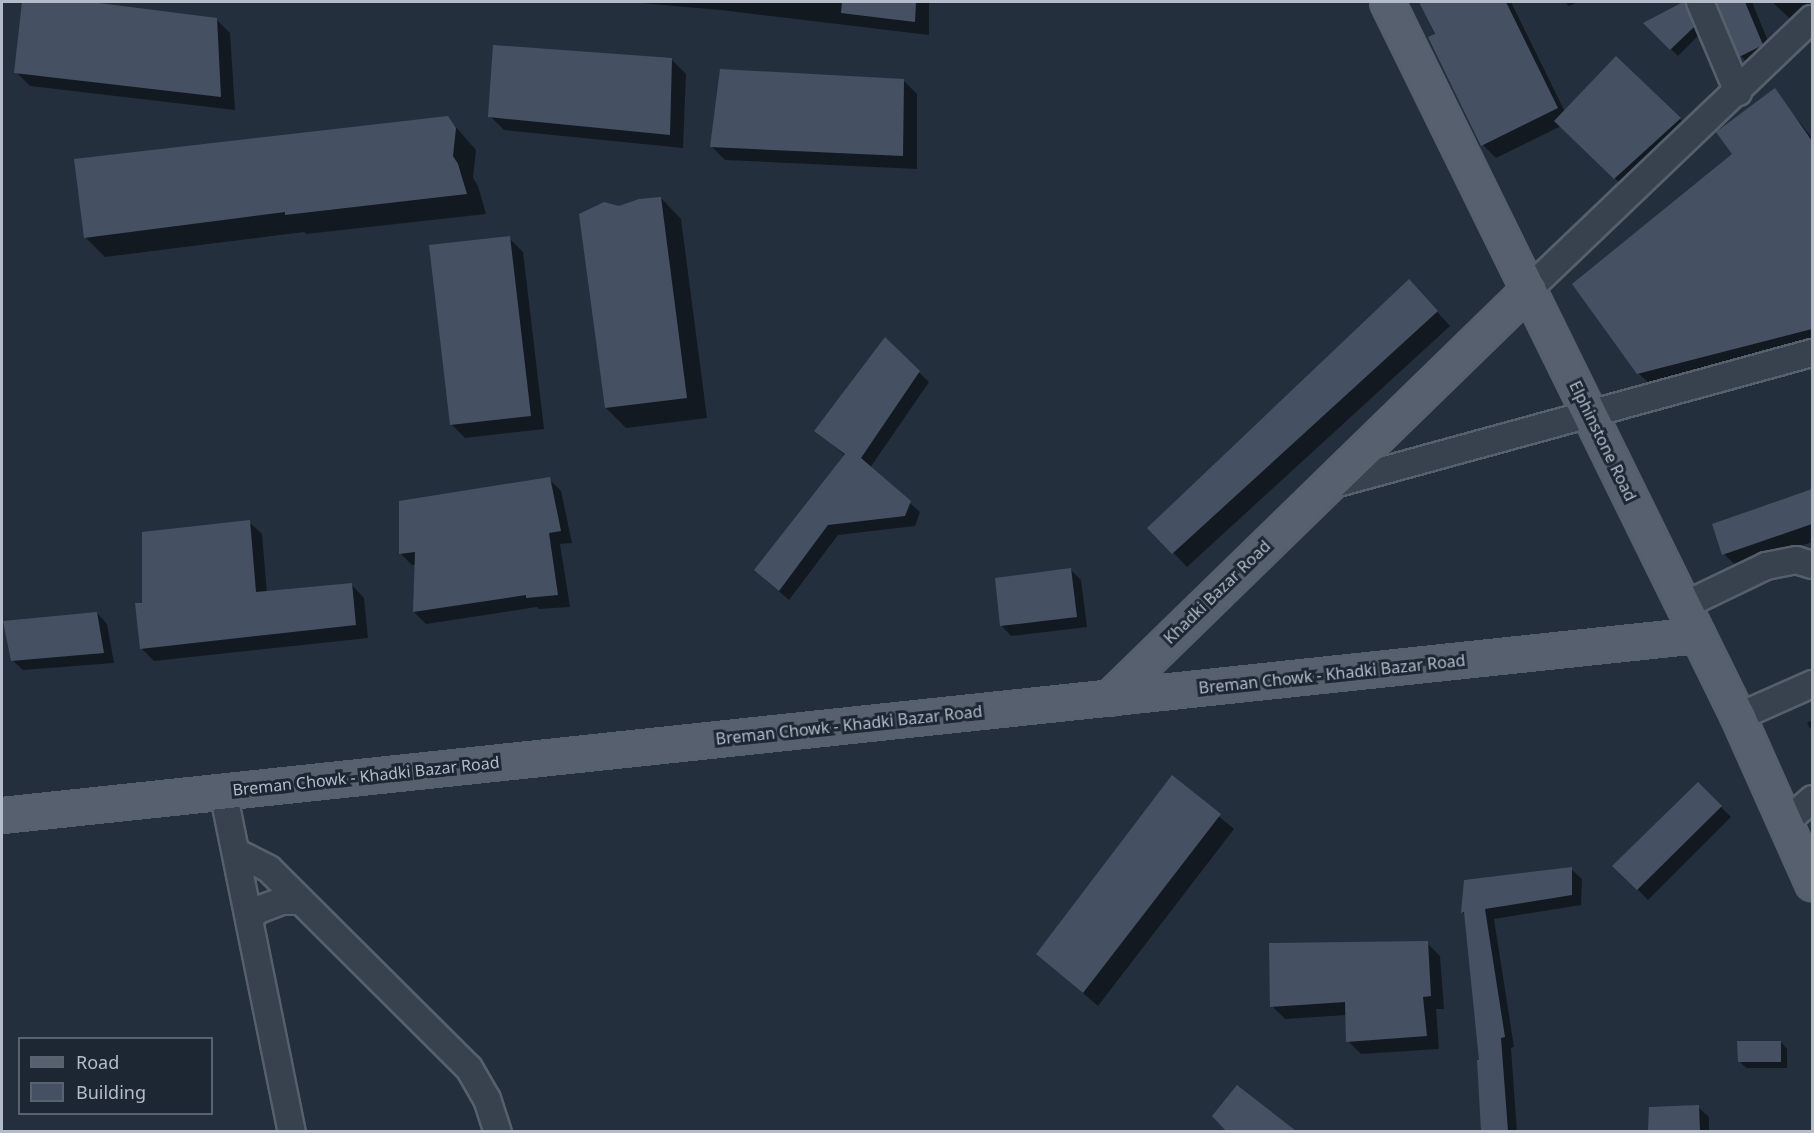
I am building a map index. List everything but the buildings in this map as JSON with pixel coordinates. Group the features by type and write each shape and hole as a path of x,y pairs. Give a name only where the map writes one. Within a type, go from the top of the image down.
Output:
{"main road":[{"name":"Elphinstone Road","path":"1387,2 1738,717 1812,883"},
{"name":"Khadki Bazar Road","path":"1109,698 1529,289"},
{"name":"Breman Chowk - Khadki Bazar Road","path":"2,815 1697,635"}],"street":[{"path":"1700,2 1738,92"},
{"path":"1529,289 1812,19"},
{"name":"Khadki Bazar Road","path":"1326,486 1592,416 1812,353"},
{"path":"1683,606 1766,566 1796,560 1812,565"},
{"path":"1738,717 1812,684"},
{"path":"223,791 292,1131"},
{"path":"1786,822 1812,799"},
{"path":"236,852 269,869 469,1068 487,1099 498,1131"},
{"path":"249,919 258,910 275,904 300,901"}]}
